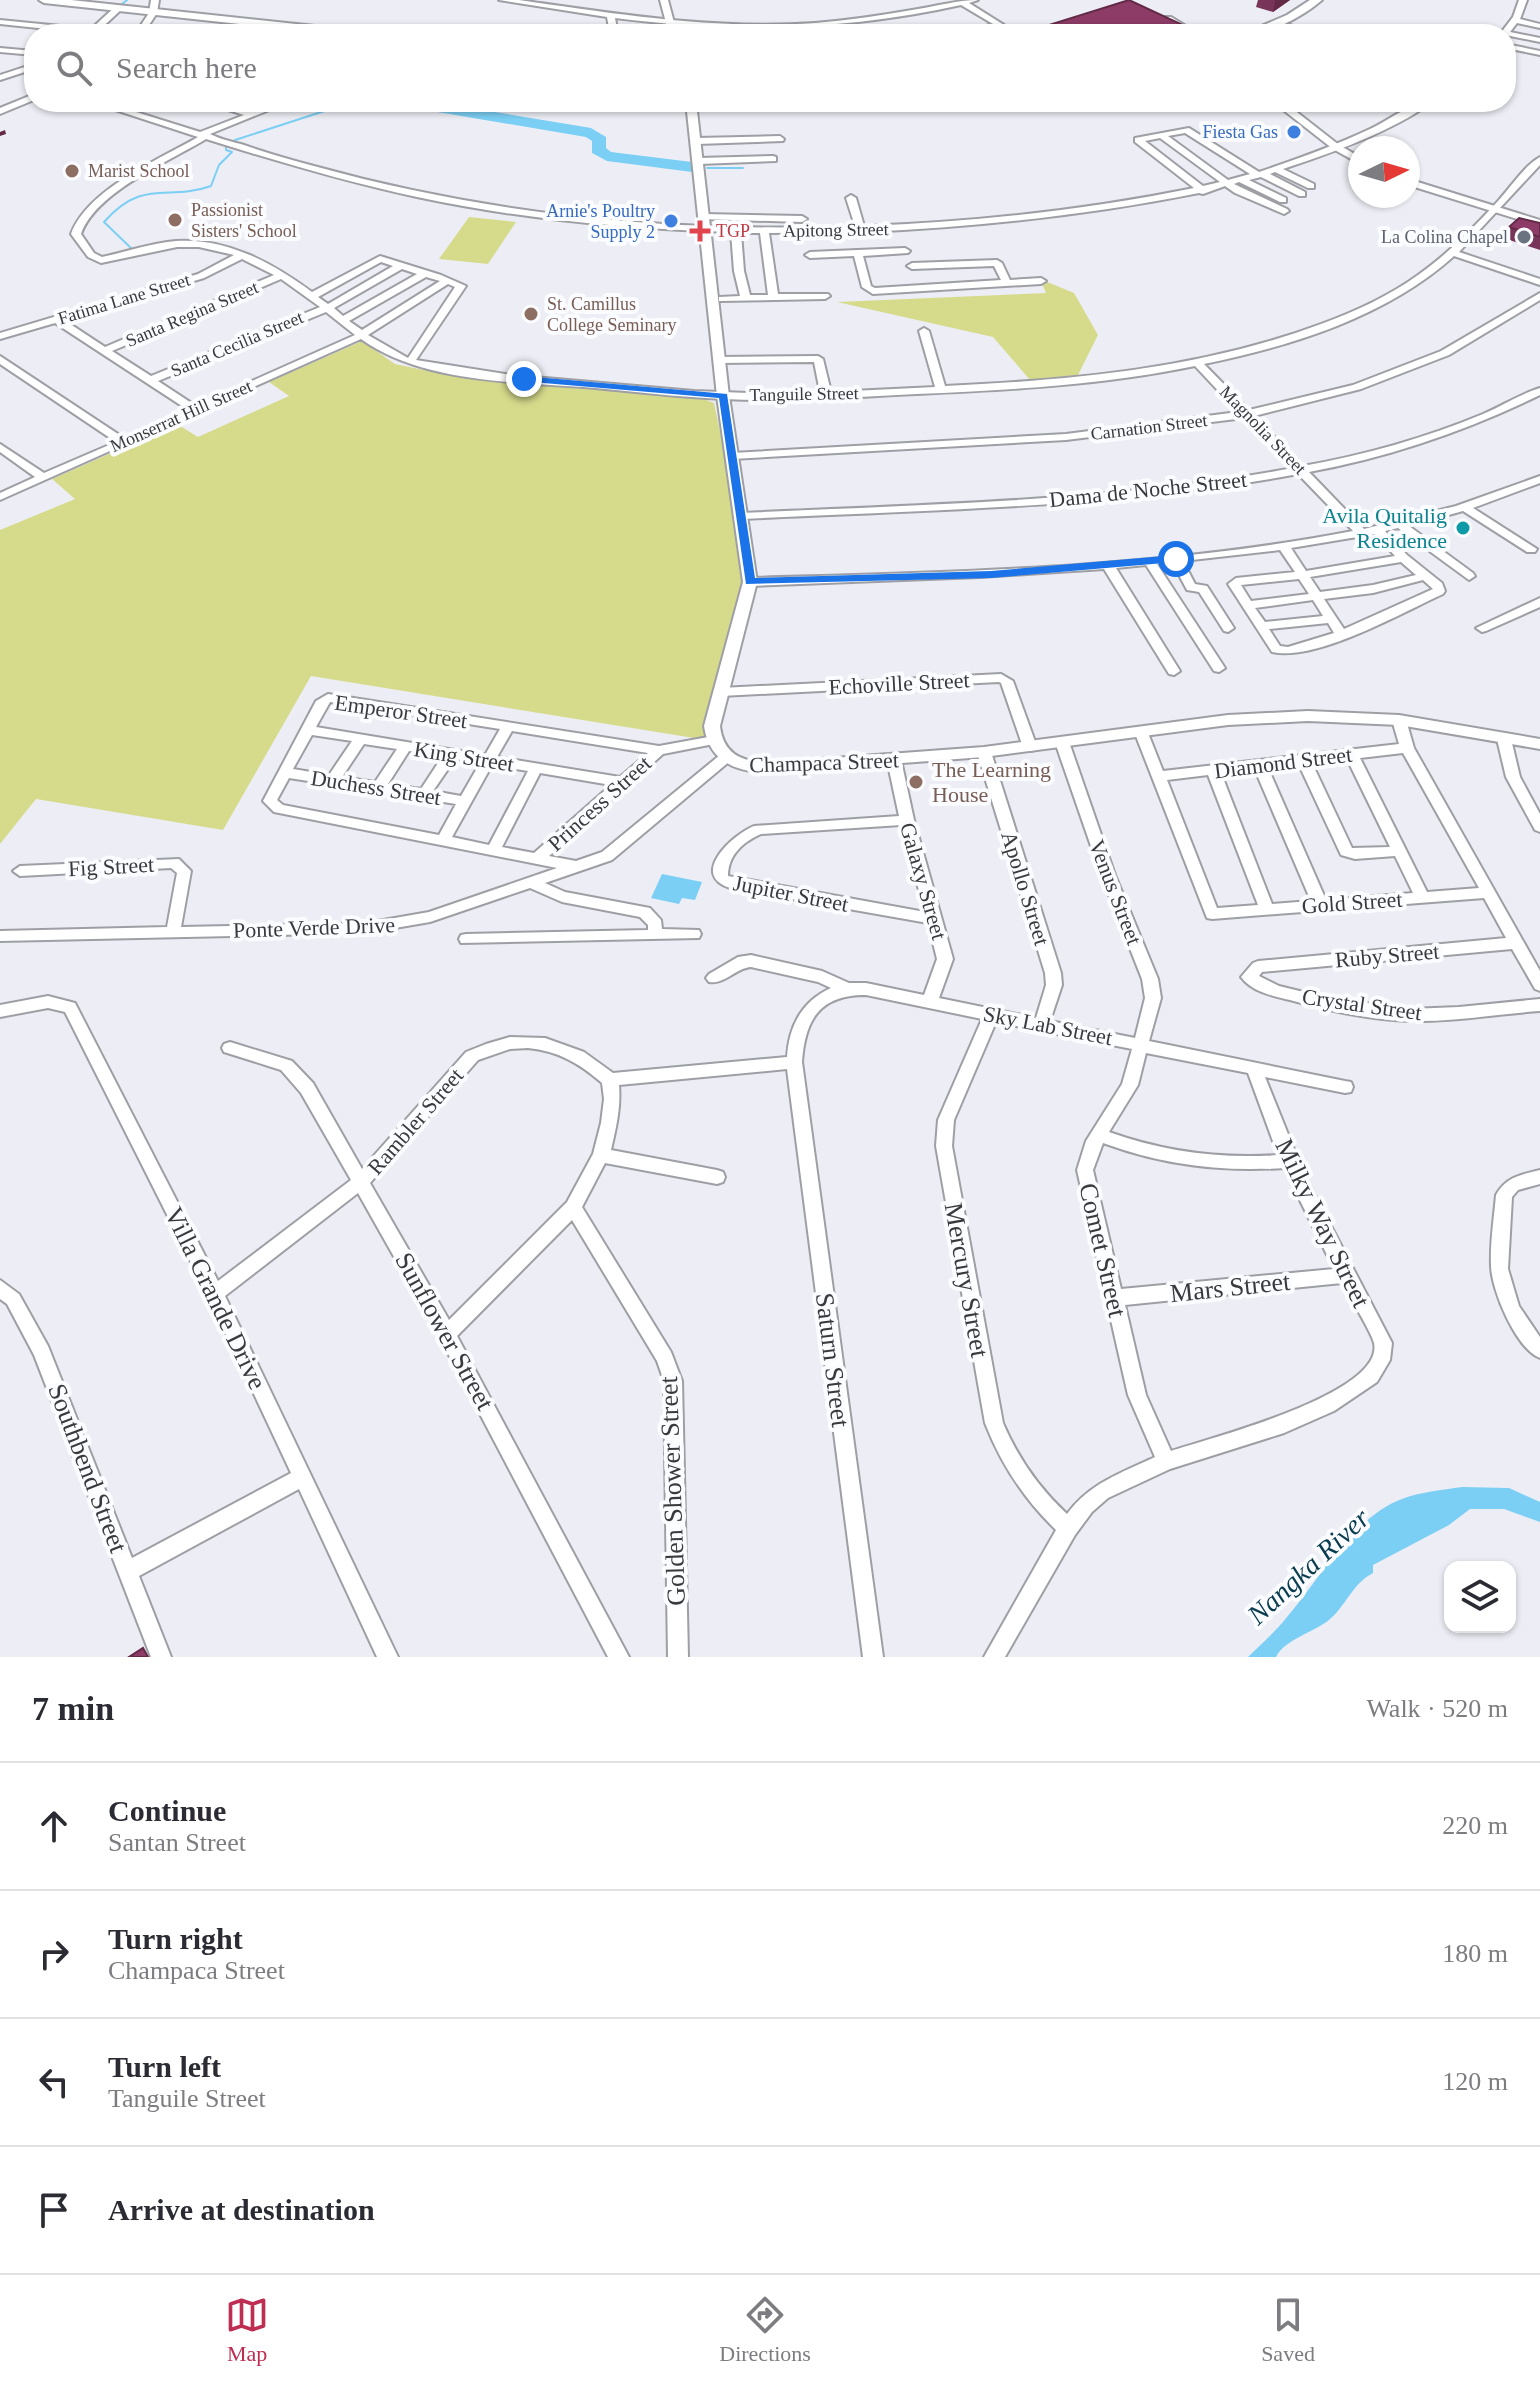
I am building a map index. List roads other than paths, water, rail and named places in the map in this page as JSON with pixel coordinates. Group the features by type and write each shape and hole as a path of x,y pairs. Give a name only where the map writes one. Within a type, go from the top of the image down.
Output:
{"main road":[{"path":"44,0 119,8 154,6 288,24"},
{"path":"1277,23 1317,0"}],"street":[{"path":"503,0 684,24"},
{"path":"664,0 670,22"},
{"path":"804,24 908,14 974,0"},
{"path":"1512,24 1523,0"},
{"path":"963,3 998,24"},
{"path":"144,24 154,6"},
{"path":"102,24 119,8"},
{"path":"610,14 612,24"},
{"path":"1160,15 1177,24"},
{"path":"0,22 24,25"},
{"path":"1516,27 1540,23"},
{"path":"1516,29 1540,33"},
{"path":"1516,30 1540,40"},
{"path":"1516,32 1540,50"},
{"path":"1516,47 1540,50"},
{"path":"0,50 24,52"},
{"path":"0,78 24,70"},
{"path":"0,111 24,101"},
{"name":"Apitong Street","path":"128,112 423,196 546,215 704,219 736,231 896,230 1017,219 1203,191 1231,185 1336,147 1408,112"},
{"path":"244,112 251,114"},
{"path":"205,135 257,112"},
{"path":"693,112 723,396 750,582 712,726 714,740"},
{"path":"1291,112 1348,154"},
{"path":"1203,191 1137,141 1188,131 1234,162 1302,194"},
{"name":"Tanguile Street","path":"205,135 98,201 81,217 76,234 91,255 101,260 178,243 225,247 244,254 280,276 346,319 362,335 410,362 524,379 723,396 941,390 1053,382 1196,362 1289,339 1341,321 1411,285 1452,254 1540,160"},
{"path":"1161,135 1238,191 1284,205 1242,180"},
{"path":"697,141 780,139"},
{"path":"699,161 773,159"},
{"path":"1180,175 1234,162"},
{"path":"1276,169 1311,186"},
{"path":"1420,186 1540,223"},
{"path":"851,198 861,231"},
{"path":"704,219 799,214"},
{"path":"896,230 919,289"},
{"path":"736,231 739,271 746,298"},
{"path":"764,231 773,297"},
{"path":"810,255 905,251"},
{"name":"Fatima Lane Street","path":"0,336 201,276 244,254"},
{"path":"858,254 869,290 1041,281"},
{"path":"1452,254 1540,282"},
{"path":"310,297 384,259 460,285 410,362"},
{"path":"912,266 997,263 1007,283"},
{"name":"Santa Cecilia Street","path":"148,381 327,308 402,265"},
{"name":"Santa Regina Street","path":"104,351 280,276"},
{"path":"346,319 436,277"},
{"name":"Monserrat Hill Street","path":"0,497 362,335 436,277"},
{"path":"722,299 825,296"},
{"name":"Carnation Street","path":"732,456 1037,439 1247,414 1357,387 1431,359 1476,337 1540,296"},
{"path":"57,320 194,409"},
{"path":"924,331 941,390"},
{"path":"0,359 122,441"},
{"path":"719,360 818,359 826,394"},
{"name":"Magnolia Street","path":"1196,362 1362,533"},
{"name":"Dama de Noche Street","path":"742,516 1015,503 1197,487 1302,470 1364,456 1437,434 1540,391"},
{"path":"0,447 43,478"},
{"path":"750,582 991,575 1284,546 1401,525 1465,508 1540,479"},
{"path":"1465,508 1531,549"},
{"path":"1401,525 1469,576"},
{"path":"1378,530 1403,558 1438,586 1439,591 1310,648 1286,653 1276,649 1234,584 1236,582 1303,575 1403,558"},
{"path":"1284,546 1341,634"},
{"path":"1176,559 1191,587 1204,591 1228,628"},
{"path":"1149,561 1219,668"},
{"path":"1108,565 1174,671"},
{"path":"1248,605 1373,589 1425,576"},
{"path":"1482,628 1540,602"},
{"path":"1263,626 1331,619"},
{"name":"Echoville Street","path":"721,692 1001,678 1007,681 1030,747"},
{"name":"Emperor Street","path":"579,867 494,848 279,809 270,801 323,701 335,698 659,750 714,740"},
{"name":"Champaca Street","path":"714,740 725,758 745,767 766,768 984,752 1228,720 1308,716 1399,720 1540,744"},
{"path":"1399,720 1407,748 1540,985"},
{"path":"443,840 508,726"},
{"name":"King Street","path":"309,730 620,782"},
{"path":"1141,731 1158,776"},
{"path":"332,781 360,739"},
{"path":"1504,739 1513,777 1540,827"},
{"name":"Venus Street","path":"1062,742 1108,875 1150,979 1153,998 1140,1043"},
{"path":"378,788 406,746"},
{"name":"Diamond Street","path":"1158,776 1261,767 1303,759 1407,748"},
{"name":"Princess Street","path":"539,857 659,750"},
{"name":"Apollo Street","path":"984,752 1053,973 1054,985 1042,1023"},
{"path":"1351,753 1422,897"},
{"path":"424,795 451,754"},
{"name":"Ponte Verde Drive","path":"0,936 382,927 430,917 579,867 620,848 725,758"},
{"path":"1303,759 1346,851 1355,854 1400,851"},
{"name":"Galaxy Street","path":"894,760 945,959 930,1001"},
{"path":"1261,767 1320,904"},
{"path":"494,848 536,768"},
{"path":"1213,771 1266,908"},
{"name":"Duchess Street","path":"287,773 465,801"},
{"name":"Gold Street","path":"1158,776 1209,910 1217,914 1487,893"},
{"name":"Jupiter Street","path":"907,820 759,829 737,843 720,864 721,879 933,919"},
{"name":"Fig Street","path":"20,871 174,863 184,871 173,932"},
{"path":"530,882 562,897 645,912 656,924 654,935"},
{"path":"466,939 694,934"},
{"name":"Ruby Street","path":"1258,967 1516,943"},
{"name":"Sky Lab Street","path":"714,978 743,961 751,961 822,977 845,988 866,989 1042,1023 1345,1087"},
{"name":"Crystal Street","path":"1258,967 1249,977 1263,987 1326,1003 1409,1015 1540,1005"},
{"path":"447,1334 573,1207 601,1155 609,1123 610,1080 794,1062 794,1040 799,1025 820,1001 845,988"},
{"name":"Villa Grande Drive","path":"0,1011 48,1002 70,1007 215,1293 388,1657"},
{"name":"Mercury Street","path":"991,1015 946,1120 944,1146 994,1423 1003,1446 1036,1499 1068,1528"},
{"name":"Rambler Street","path":"215,1293 362,1181 472,1056 496,1044 538,1041 579,1055 610,1080"},
{"name":"Comet Street","path":"1140,1043 1130,1085 1088,1158 1086,1184 1137,1395 1166,1461"},
{"name":"Sunflower Street","path":"230,1048 291,1069 307,1088 447,1334 619,1657"},
{"name":"Saturn Street","path":"794,1062 873,1657"},
{"name":"Milky Way Street","path":"1166,1461 1306,1416 1371,1376 1381,1360 1383,1343 1291,1161 1266,1106 1254,1068"},
{"path":"1099,1135 1174,1160 1244,1165 1291,1161"},
{"path":"601,1155 717,1177"},
{"path":"1540,1177 1513,1184 1504,1195 1499,1269 1511,1308 1528,1337 1540,1350"},
{"name":"Golden Shower Street","path":"573,1207 665,1358 673,1381 678,1657"},
{"name":"Mars Street","path":"1113,1298 1347,1275"},
{"name":"Southbend Street","path":"0,1288 13,1299 42,1352 161,1657"},
{"path":"994,1657 1068,1528 1085,1505 1101,1492 1166,1461"},
{"path":"128,1571 303,1477"}],"water":[{"path":"662,874 702,882 695,900 682,898 679,904 651,898"},
{"path":"1462,1487 1509,1488 1540,1502 1540,1522 1504,1509 1470,1509 1449,1525 1373,1565 1373,1573 1360,1583 1335,1614 1286,1646 1276,1657 1248,1657 1282,1622 1338,1551 1368,1520 1402,1499"}],"waterway":[{"path":"122,4 127,0"},
{"path":"132,249 104,222 118,208 144,195 211,186 219,165 232,152 226,150 226,146 235,140 321,112"},
{"path":"467,112 591,133 600,140 598,150 607,156 692,167"},
{"path":"707,168 743,168"}],"place":[{"name":"Fiesta Gas","path":"1294,132"},
{"name":"Marist School","path":"72,171"},
{"name":"Passionist Sisters' School","path":"175,220"},
{"name":"Arnie's Poultry Supply 2","path":"671,221"},
{"name":"TGP","path":"700,231"},
{"name":"La Colina Chapel","path":"1524,237"},
{"name":"St. Camillus College Seminary","path":"531,314"},
{"name":"Avila Quitalig Residence","path":"1463,528"},
{"name":"The Learning House","path":"916,782"}],"water label":[{"name":"Nangka River","path":"1308,1566"}]}
